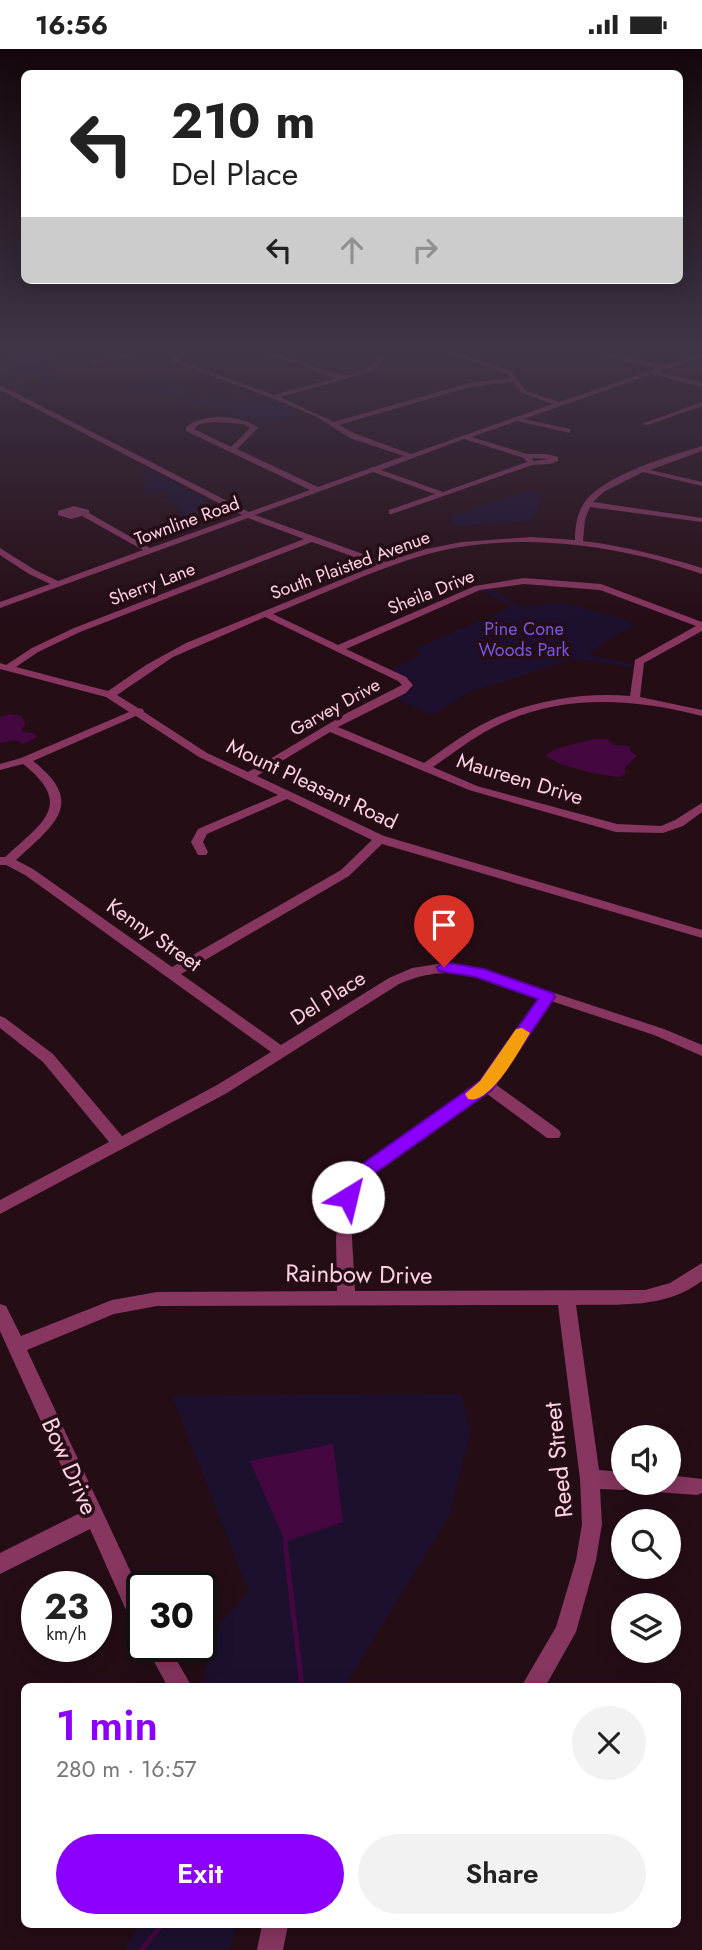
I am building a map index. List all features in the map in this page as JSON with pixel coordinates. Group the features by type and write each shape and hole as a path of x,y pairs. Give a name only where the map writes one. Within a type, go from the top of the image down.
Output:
{"street":[{"path":"106,442 249,515 385,565"},
{"path":"214,442 317,490"},
{"path":"232,450 241,442"},
{"path":"369,442 411,456"},
{"name":"Townline Road","path":"0,605 451,442"},
{"path":"392,512 529,460 477,442"},
{"path":"579,544 583,510 602,490 702,448"},
{"path":"374,470 442,494"},
{"path":"645,471 702,484"},
{"path":"587,504 702,520"},
{"path":"85,513 150,551"},
{"name":"Sherry Lane","path":"4,667 76,630 312,539"},
{"name":"South Plaisted Avenue","path":"110,695 138,672 167,655 385,565 432,550 471,543 506,541 579,544 648,553 702,571"},
{"path":"0,551 32,572 58,584"},
{"name":"Sheila Drive","path":"337,649 478,588 524,580 601,587 702,626"},
{"name":"Garvey Drive","path":"248,777 351,715 402,691 408,685 402,679 265,614"},
{"path":"635,700 639,662 702,626"},
{"name":"Mount Pleasant Road","path":"4,667 110,695 139,711 194,749 380,839 702,934"},
{"path":"425,768 489,725 515,714 574,701 635,700 702,713"},
{"path":"0,767 25,760 139,711"},
{"name":"Maureen Drive","path":"330,728 473,788 616,828 663,829 679,823 702,807"},
{"path":"4,861 55,813 59,798 54,784 43,772 25,760"},
{"path":"202,852 197,842 202,832 286,795"},
{"path":"172,973 345,873 380,839"},
{"name":"Kenny Street","path":"4,861 29,873 281,1052"},
{"name":"Del Place","path":"0,1208 222,1089 394,981 417,971 444,967 479,973 659,1032 702,1051"},
{"path":"346,1298 344,1238 348,1197 364,1172 486,1085 547,997"},
{"path":"0,1021 48,1058 120,1143"},
{"path":"486,1085 553,1134"},
{"name":"Rainbow Drive","path":"16,1346 112,1307 157,1299 565,1299 658,1295 671,1292 691,1281 702,1270"},
{"name":"Reed Street","path":"534,1683 565,1632 586,1560 592,1524 590,1479 565,1299"},
{"name":"Bow Drive","path":"0,1311 126,1586"},
{"path":"590,1479 611,1480"},
{"path":"681,1485 697,1486"},
{"path":"0,1564 93,1517"},
{"path":"167,1662 179,1683"},
{"path":"270,1950 274,1928"}],"green space":[{"path":"151,469 206,500 200,505 201,515 191,522 173,505 178,502 159,501 169,495 162,492 149,495 143,491 148,479 138,475"},
{"path":"529,490 543,495 532,521 457,526 448,517"},
{"name":"Pine Cone Woods Park","path":"489,588 518,606 566,603 628,621 635,625 601,644 589,655 634,664 632,667 575,659 469,692 432,715 396,699 412,690 414,684 410,679 389,670 423,654 415,649 512,606 481,591"},
{"path":"462,1395 470,1435 449,1516 346,1683 205,1683 203,1677 208,1662 217,1662 217,1633 220,1623 249,1592 172,1396"},
{"path":"136,1928 235,1928 230,1950 125,1950"}],"shaded area":[{"path":"10,714 21,716 26,723 21,731 37,737 23,744 16,740 0,743 0,717"},
{"path":"594,739 607,739 613,745 630,746 630,751 637,756 625,767 625,773 620,777 569,767 546,755 555,749"},
{"path":"333,1444 343,1522 285,1542 250,1461"}],"waterway":[{"path":"285,1542 302,1683"},
{"path":"141,1950 159,1928"}],"slow traffic":[{"path":"474,1094 486,1085 522,1033"}],"route":[{"path":"348,1197 364,1172 486,1085 547,997 479,973 444,967"}]}
